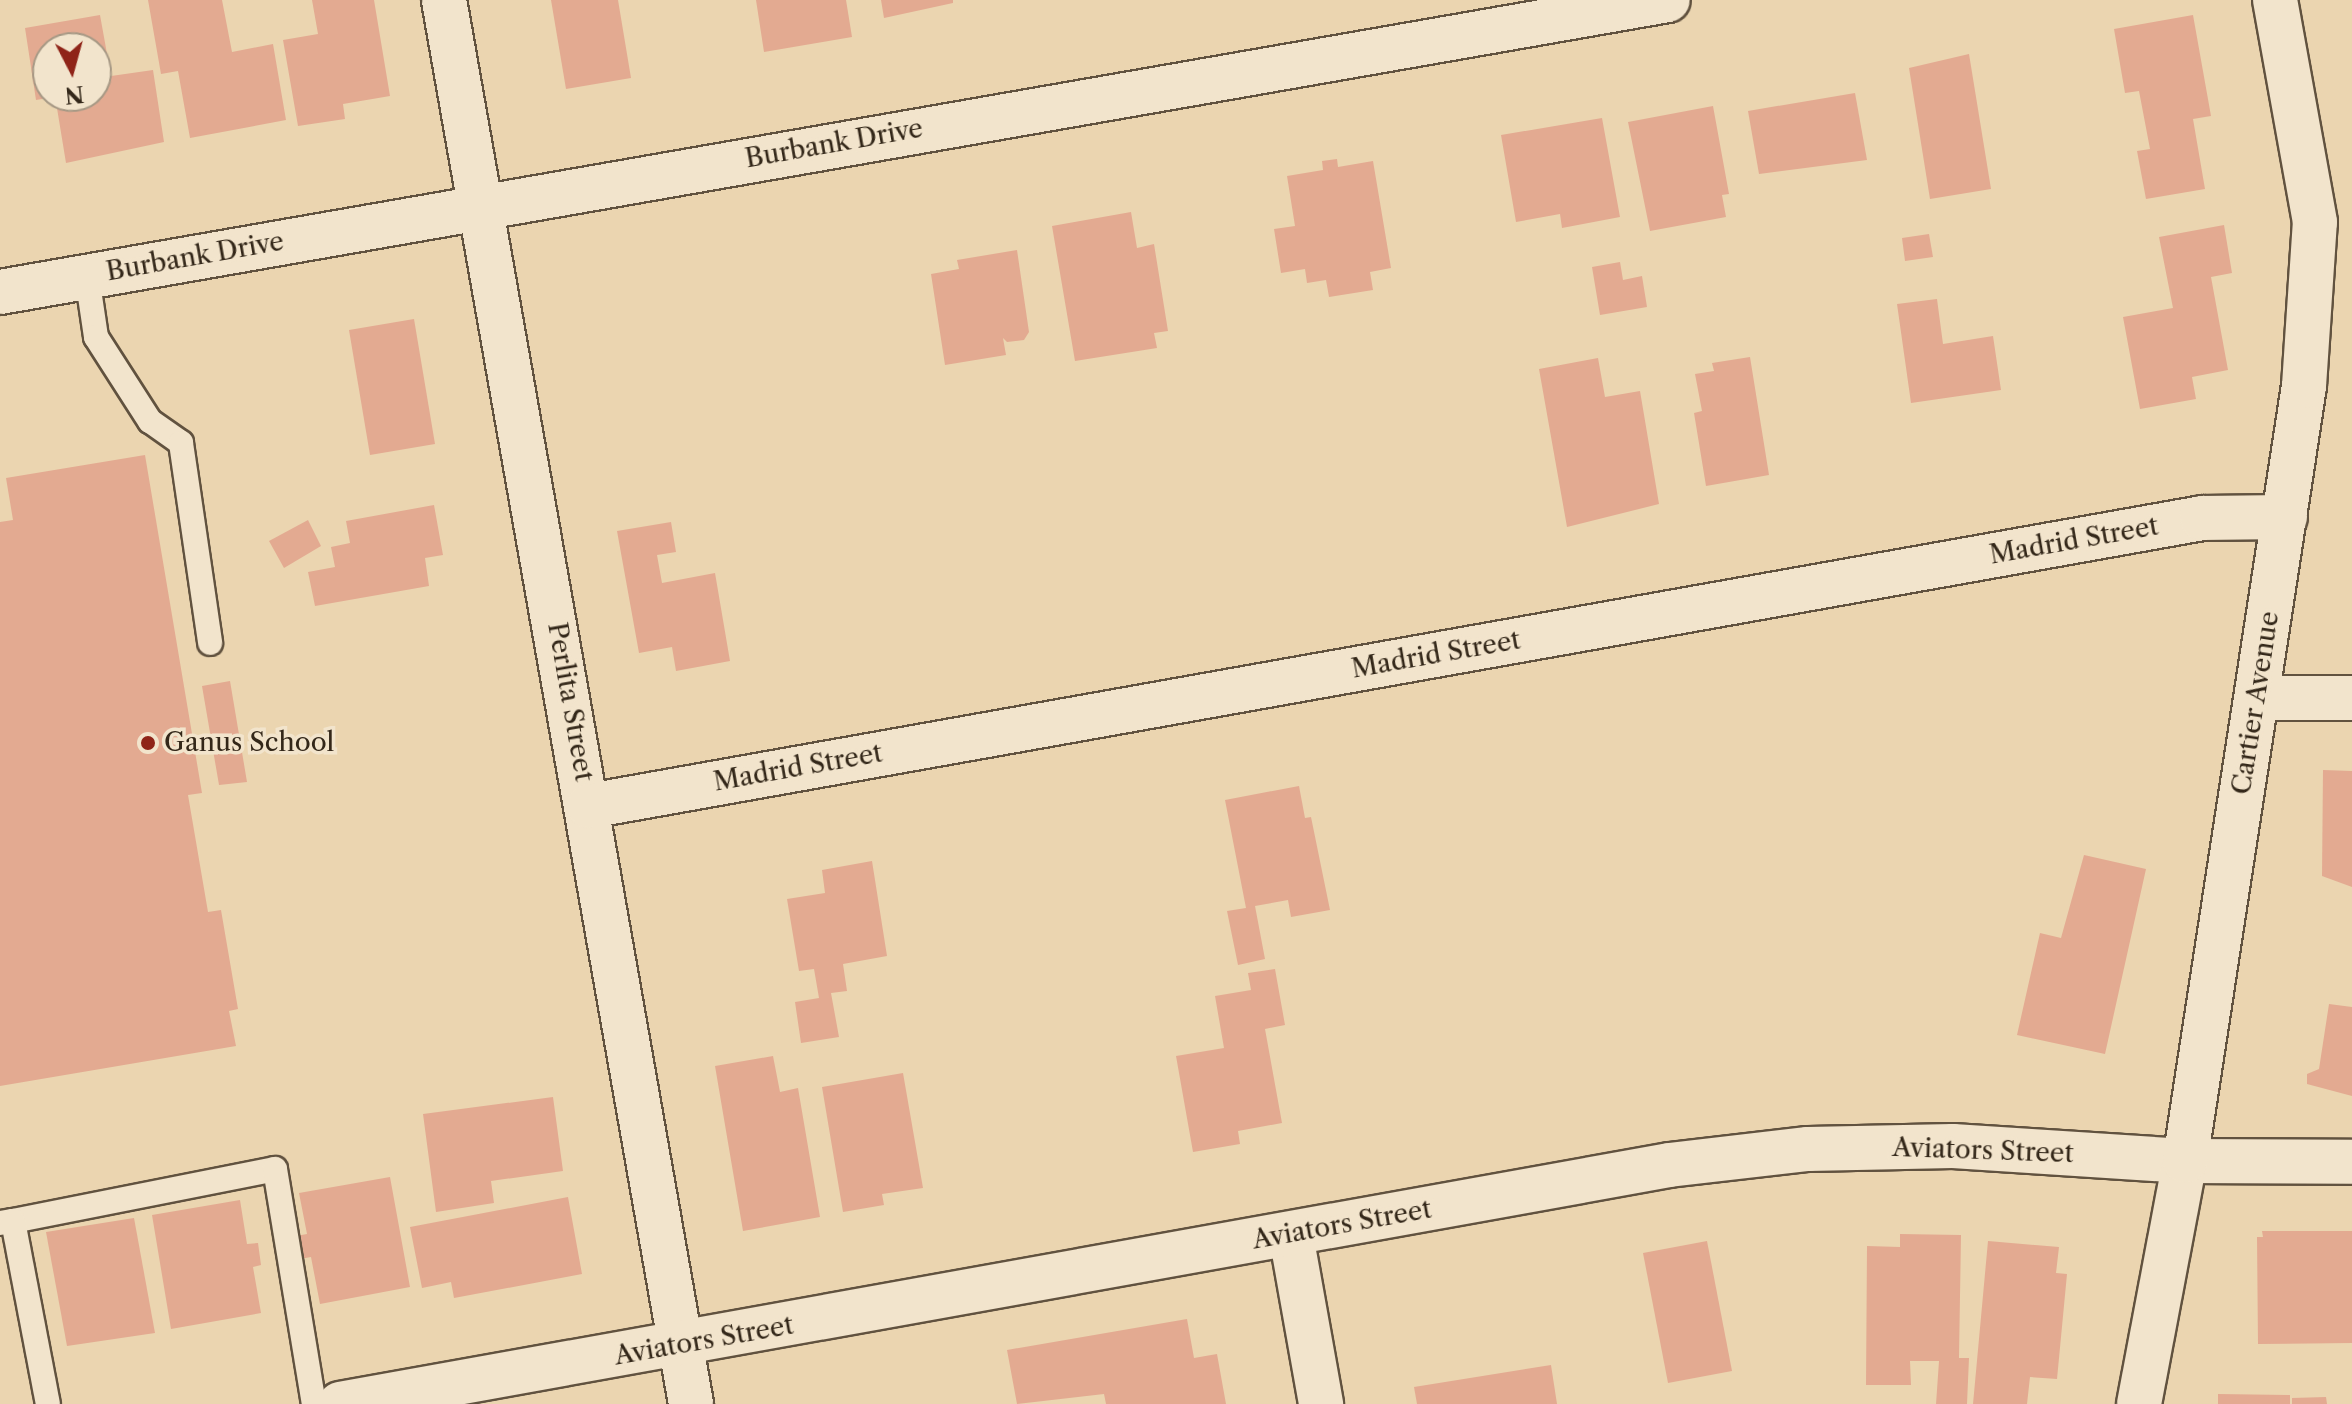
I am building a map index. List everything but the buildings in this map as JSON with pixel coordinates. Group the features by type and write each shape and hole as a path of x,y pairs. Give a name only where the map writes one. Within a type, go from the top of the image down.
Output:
{"street":[{"name":"Perlita Street","path":"444,0 589,806 691,1404"},
{"name":"Burbank Drive","path":"0,292 1668,0"},
{"name":"Cartier Avenue","path":"2139,1404 2185,1161 2304,386 2334,222 2275,0"},
{"name":"Madrid Street","path":"589,806 2186,521 2285,517"},
{"path":"2258,698 2352,698"},
{"name":"Aviators Street","path":"360,1402 1669,1165 1808,1149 1953,1146 2185,1161 2352,1162"},
{"path":"1291,1235 1321,1404"}],"lane":[{"path":"87,276 96,337 150,421 181,443 210,643"},
{"path":"48,1404 6,1222 275,1169 314,1404"}],"place":[{"name":"Ganus School","path":"148,743"}]}
